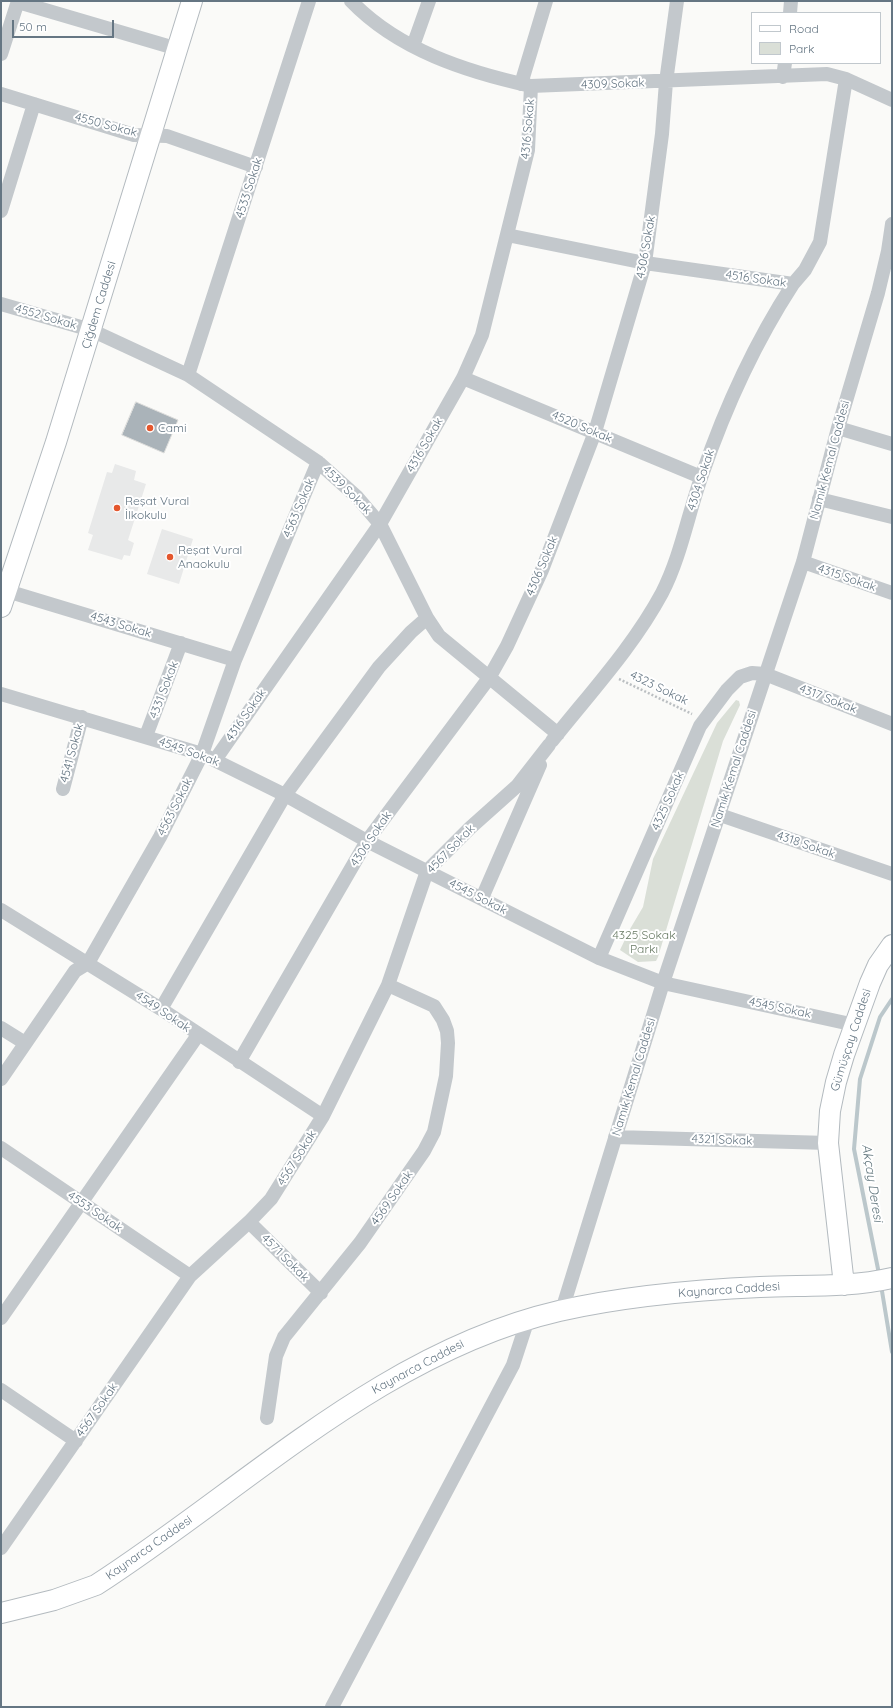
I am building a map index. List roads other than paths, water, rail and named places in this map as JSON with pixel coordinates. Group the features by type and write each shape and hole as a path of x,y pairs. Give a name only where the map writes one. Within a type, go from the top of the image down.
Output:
{"street":[{"path":"1,54 18,1 178,49"},
{"name":"Çiğdem Caddesi","path":"5,588 91,330 192,1"},
{"name":"4533 Sokak","path":"188,375 309,1"},
{"name":"4309 Sokak","path":"351,1 381,28 413,46 467,69 500,80 526,85 666,82 784,70 827,74 846,79 892,100"},
{"path":"413,46 429,1"},
{"name":"4316 Sokak","path":"209,757 380,524 464,378 482,335 528,150 526,85 546,1"},
{"name":"4306 Sokak","path":"239,1062 367,841 489,678 507,646 542,570 594,432 645,263 662,134 666,82 677,1"},
{"path":"790,12 791,1"},
{"name":"4516 Sokak","path":"507,236 645,263 792,284 805,270 820,242 846,79"},
{"name":"4550 Sokak","path":"1,94 134,135 150,134 167,136 256,167"},
{"path":"1,211 34,104"},
{"name":"Namık Kemal Caddesi","path":"562,1310 663,983 803,562 838,428 890,252 892,224"},
{"name":"4304 Sokak","path":"549,745 636,633 662,592 682,541 701,477 721,421 748,360 792,284"},
{"name":"4552 Sokak","path":"1,304 91,330"},
{"name":"4539 Sokak","path":"91,330 188,375 318,462 357,497 380,524 427,618 439,636 558,734"},
{"name":"4520 Sokak","path":"464,378 701,477"},
{"path":"838,428 892,444"},
{"name":"4563 Sokak","path":"1,1079 75,971 88,963 160,837 209,757 235,660 318,462"},
{"path":"819,499 892,517"},
{"name":"4315 Sokak","path":"803,562 892,593"},
{"name":"4543 Sokak","path":"5,588 235,660"},
{"path":"161,1009 286,795 379,666 411,632 427,618"},
{"name":"4331 Sokak","path":"146,736 181,643"},
{"name":"4325 Sokak","path":"599,958 704,720 727,690 740,677 746,674 765,674"},
{"name":"4317 Sokak","path":"765,674 892,724"},
{"name":"4545 Sokak","path":"1,694 146,736 209,757 286,795 367,841 482,898 579,949 663,983 855,1025"},
{"name":"4541 Sokak","path":"63,789 82,717"},
{"path":"482,898 549,745"},
{"name":"4567 Sokak","path":"1,1548 190,1276 249,1222 271,1199 323,1116 388,985 427,871 470,828 517,786 549,745"},
{"name":"4318 Sokak","path":"720,815 892,874"},
{"name":"4549 Sokak","path":"1,910 161,1009 198,1035 323,1116"},
{"name":"Gümüşçay Caddesi","path":"844,1285 828,1143 830,1111 836,1082 872,977 892,945"},
{"name":"4569 Sokak","path":"267,1418 276,1356 284,1337 321,1293 381,1214 424,1151 434,1132 446,1076 448,1043 447,1031 443,1020 434,1006 388,985"},
{"path":"1,1028 25,1043"},
{"path":"1,1318 82,1204 198,1035"},
{"name":"4321 Sokak","path":"615,1138 828,1143"},
{"name":"4553 Sokak","path":"1,1148 190,1276"},
{"name":"4571 Sokak","path":"249,1222 321,1293"},
{"name":"Kaynarca Caddesi","path":"1,1613 54,1600 96,1585 350,1405 410,1369 468,1341 500,1328 562,1310 664,1295 761,1287 864,1284 892,1278"},
{"path":"332,1707 513,1365 528,1319"},
{"path":"1,1390 76,1441"}],"waterway":[{"name":"Akçay Deresi","path":"879,1274 854,1149 860,1079 880,1017 892,999"},
{"name":"Akçay Deresi","path":"881,1285 892,1352"}],"place":[{"name":"Cami","path":"150,428"},
{"name":"Reşat Vural İlkokulu","path":"117,508"},
{"name":"Reşat Vural Anaokulu","path":"170,557"}],"park label":[{"name":"4325 Sokak Parkı","path":"644,942"}]}
